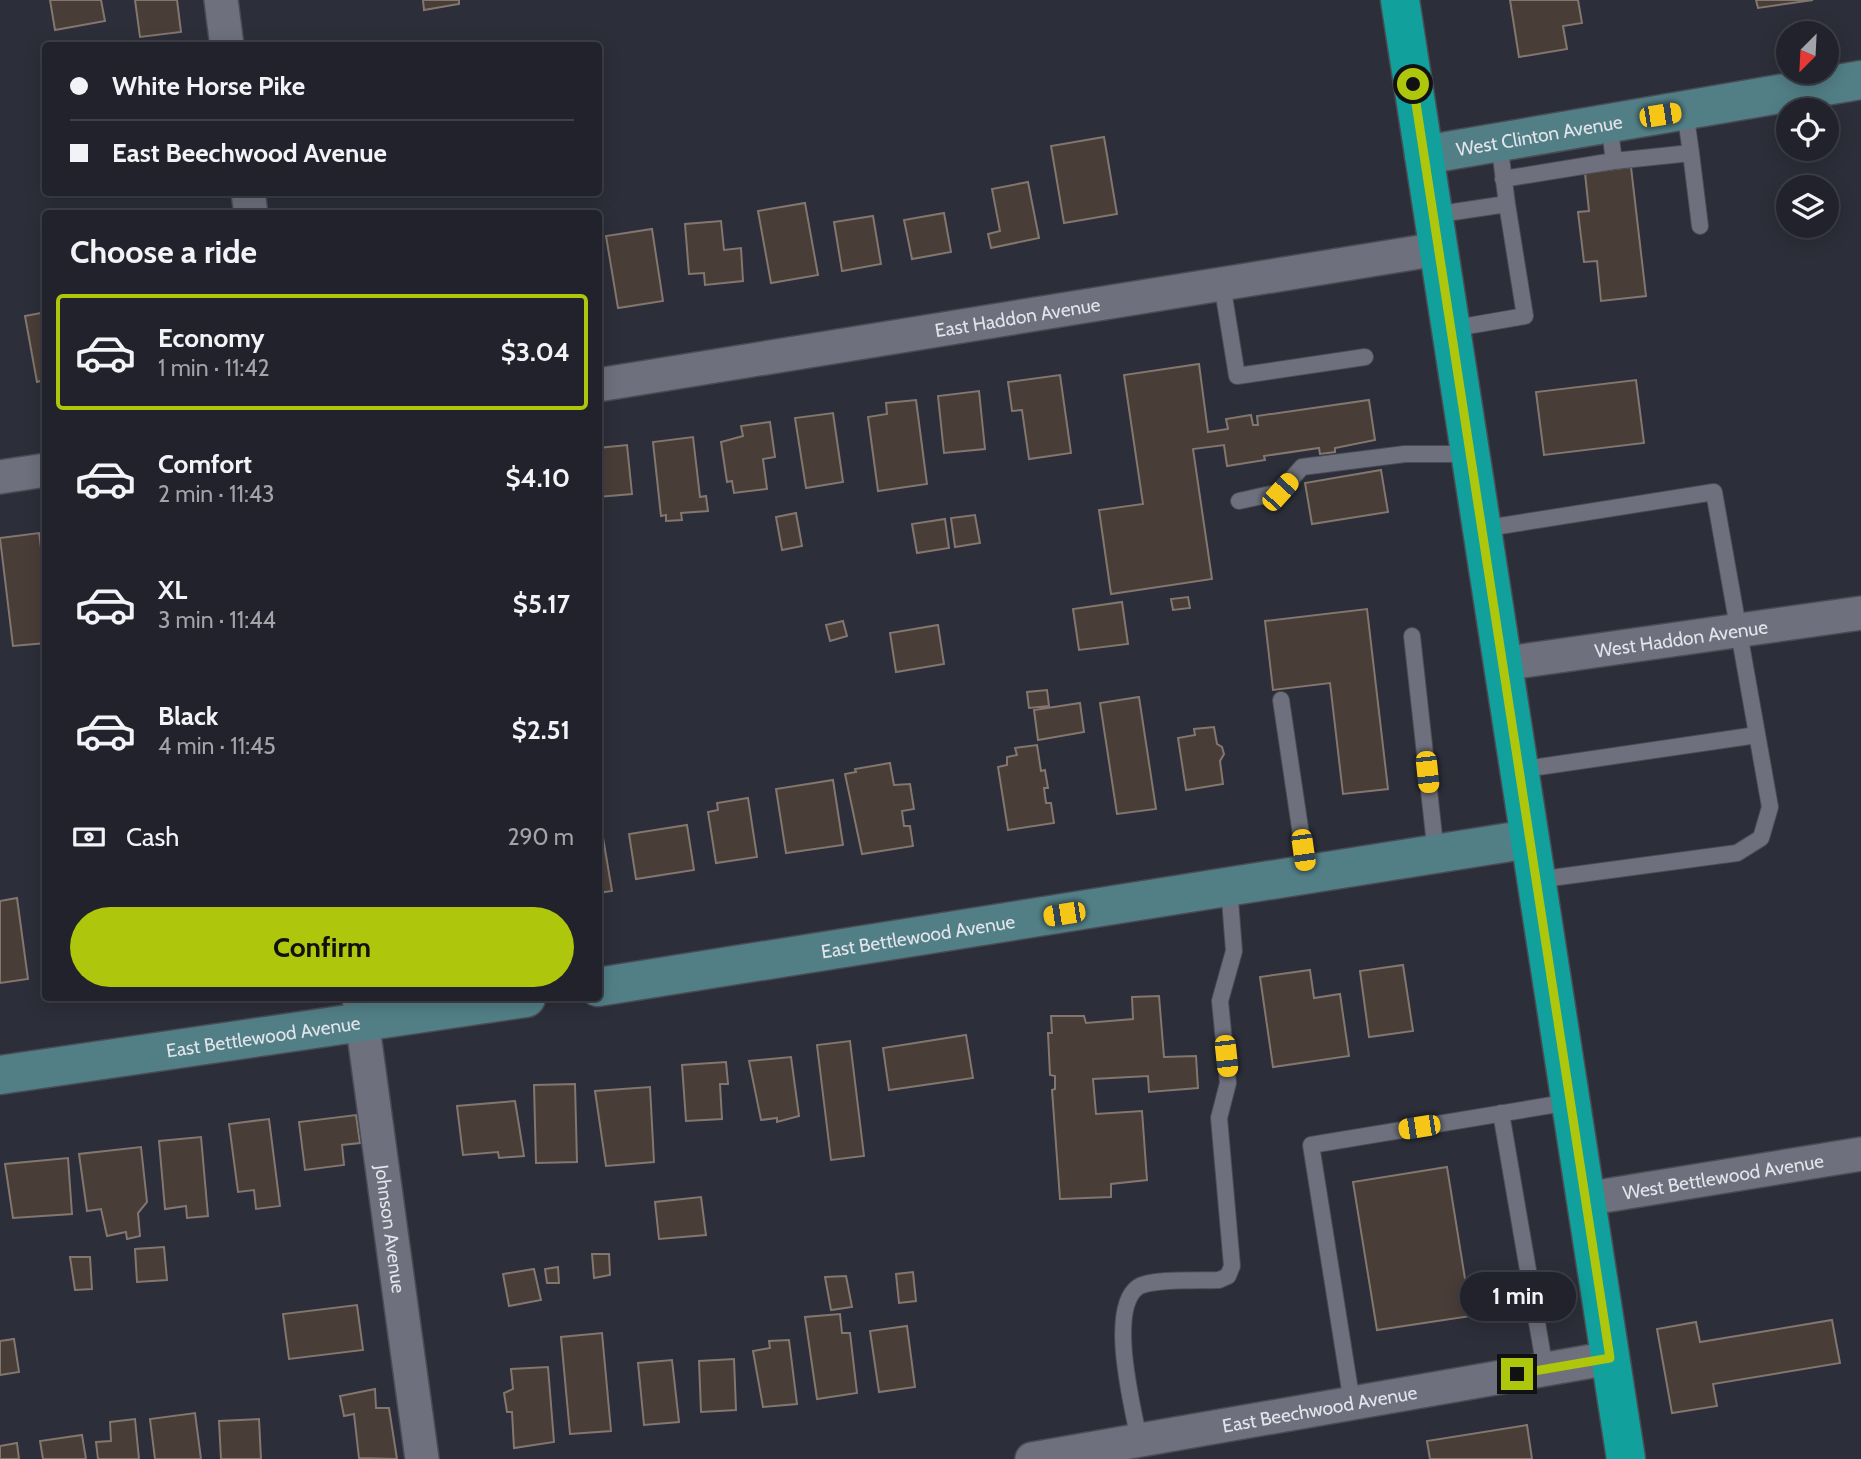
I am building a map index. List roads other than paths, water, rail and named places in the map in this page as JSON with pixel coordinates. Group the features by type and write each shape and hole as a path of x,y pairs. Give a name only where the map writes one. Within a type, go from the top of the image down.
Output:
{"highway":[{"path":"1400,0 1626,1459"}],"street":[{"path":"221,0 226,42"},
{"name":"West Clinton Avenue","path":"1424,155 1501,160 1609,123 1861,80"},
{"name":"East Haddon Avenue","path":"602,384 1223,284 1435,232"},
{"path":"0,477 42,471"},
{"name":"West Haddon Avenue","path":"1502,664 1861,612"},
{"name":"East Bettlewood Avenue","path":"602,986 1529,839"},
{"name":"East Bettlewood Avenue","path":"0,1075 361,1010 485,1001"},
{"name":"Johnson Avenue","path":"361,1010 422,1459"},
{"name":"West Bettlewood Avenue","path":"1585,1199 1861,1154"},
{"name":"East Beechwood Avenue","path":"1031,1459 1610,1358"}],"lane":[{"path":"1685,111 1700,226"},
{"path":"1609,123 1614,161"},
{"path":"1450,329 1525,316 1501,160 1614,161 1691,153"},
{"path":"1435,232 1507,204"},
{"path":"1223,284 1237,376 1365,358"},
{"path":"1239,501 1280,492 1302,467 1405,454 1470,454"},
{"path":"1481,529 1714,492 1770,807 1760,838 1737,853 1535,880"},
{"path":"1412,636 1436,854"},
{"path":"1281,700 1307,874"},
{"path":"1518,770 1757,736"},
{"path":"1139,1440 1124,1353 1123,1316 1128,1299 1139,1287 1154,1283 1219,1280 1228,1276 1232,1266 1219,1118 1228,1083 1220,1002 1234,951 1228,887"},
{"path":"1352,1403 1311,1144 1570,1102"},
{"path":"1501,1113 1545,1369"}]}
